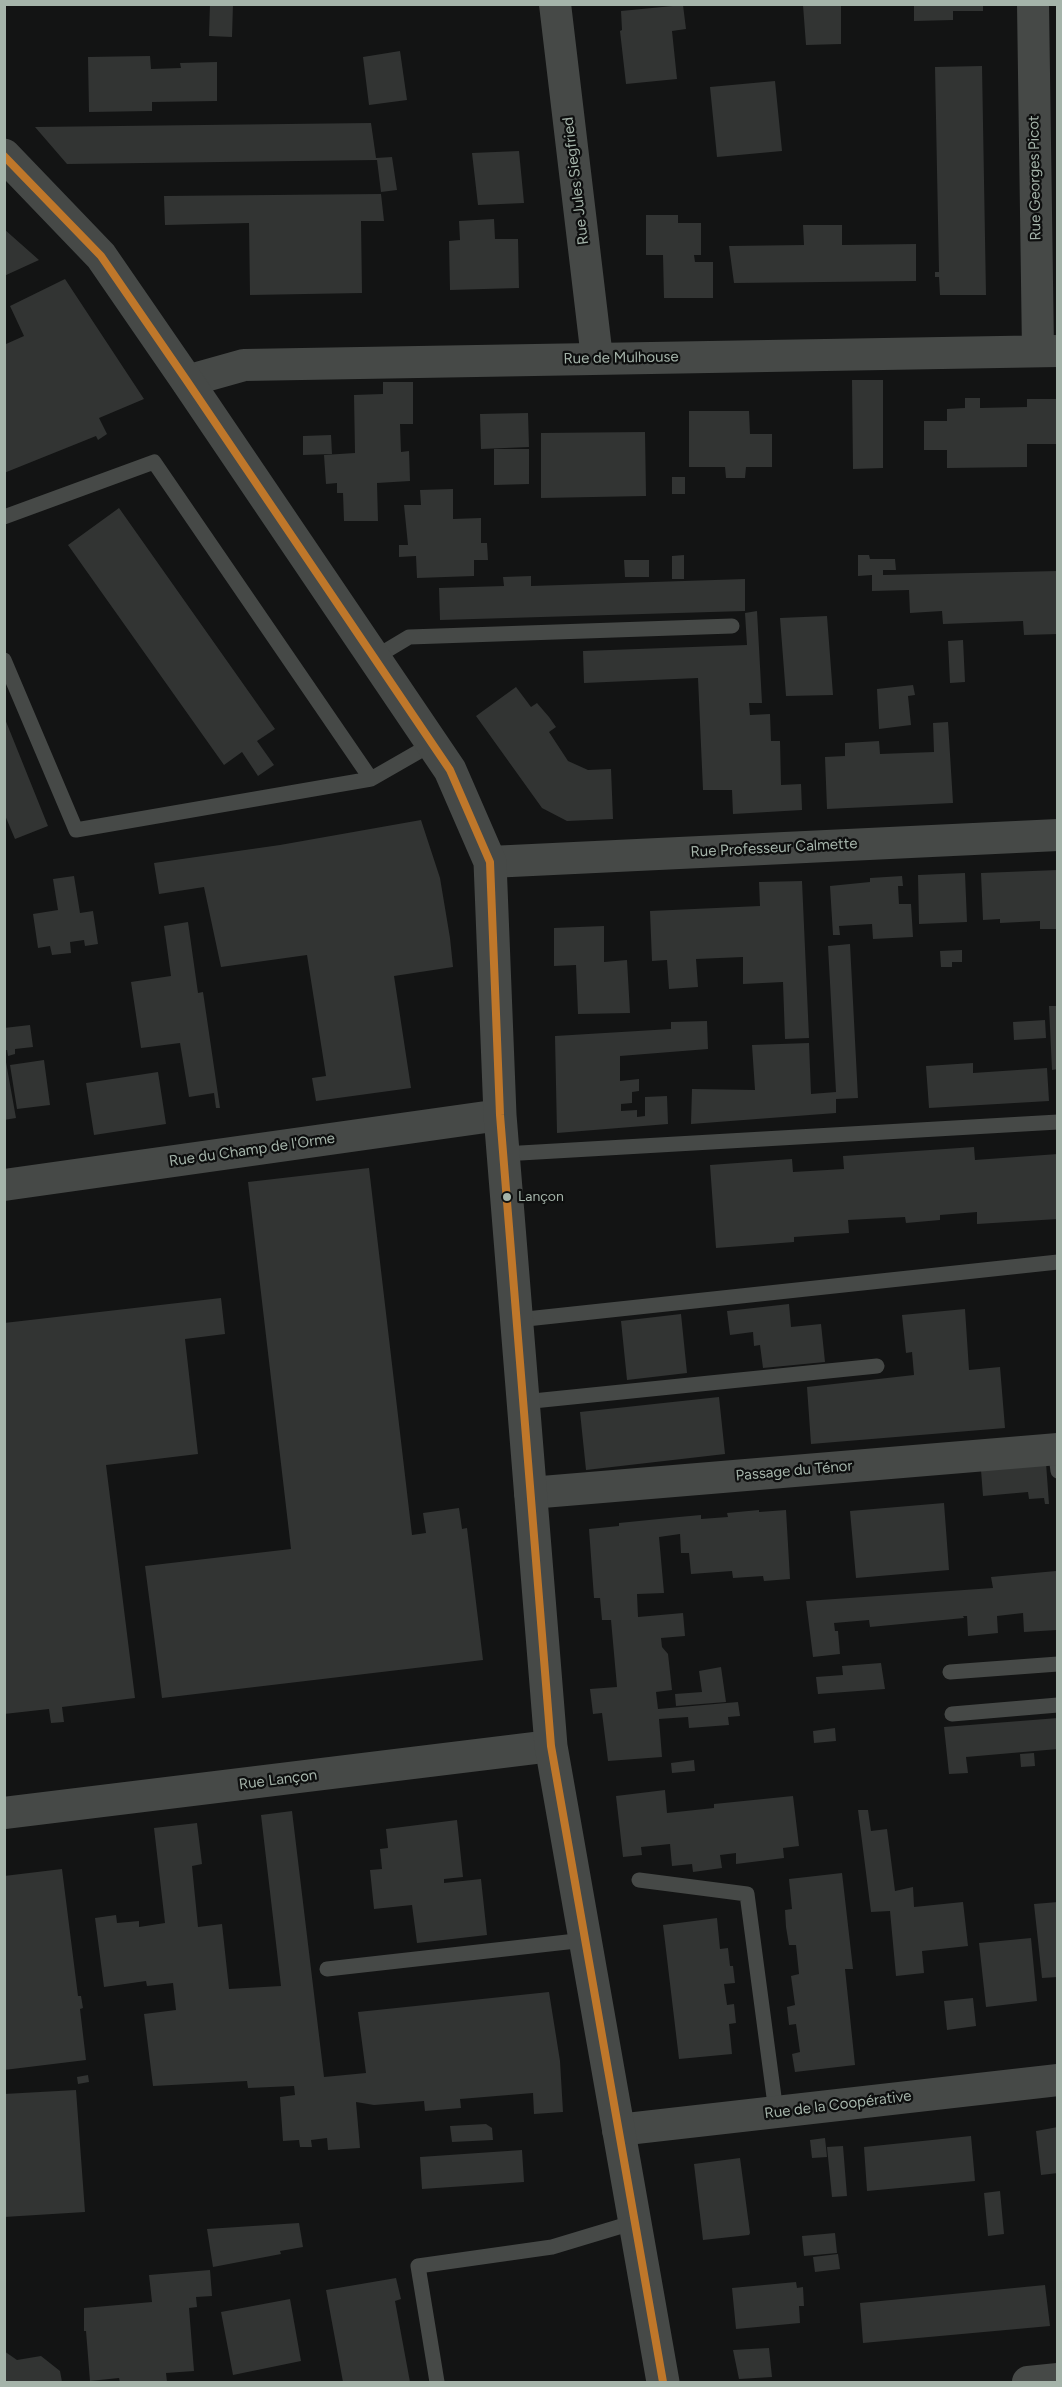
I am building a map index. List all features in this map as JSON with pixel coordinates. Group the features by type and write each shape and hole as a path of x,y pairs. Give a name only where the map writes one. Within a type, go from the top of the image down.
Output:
{"street":[{"name":"Rue Jules Siegfried","path":"555,4 597,358"},
{"name":"Rue Georges Picot","path":"1033,4 1048,351"},
{"path":"4,155 101,256 187,381 450,770 490,862 500,1115 551,1746 663,2382"},
{"name":"Rue de Mulhouse","path":"187,381 244,365 1048,351"},
{"name":"Rue Professeur Calmette","path":"490,862 1058,835"},
{"name":"Rue du Champ de l'Orme","path":"4,1185 500,1115"},
{"name":"Passage du Ténor","path":"530,1493 1057,1456"},
{"name":"Rue Lançon","path":"4,1813 551,1746"},
{"name":"Rue de la Coopérative","path":"618,2130 1058,2080"},
{"path":"1028,2382 1058,2379"}],"lane":[{"path":"4,518 154,462 372,779"},
{"path":"374,658 409,637 732,626"},
{"path":"4,660 76,830 372,779 432,744"},
{"path":"504,1154 1058,1122"},
{"path":"517,1320 1058,1262"},
{"path":"523,1402 877,1366"},
{"path":"950,1672 1058,1664"},
{"path":"952,1714 1058,1706"},
{"path":"639,1880 747,1894 776,2112"},
{"path":"327,1969 585,1940"},
{"path":"437,2382 418,2266 552,2247 635,2222"}],"building":[{"path":"210,4 233,4 232,37 209,36"},
{"path":"841,4 841,44 806,45 803,5"},
{"path":"914,4 983,4 983,11 953,11 953,20 914,21"},
{"path":"683,5 686,29 672,31 677,79 626,84 620,31 622,30 621,11"},
{"path":"400,51 407,100 369,105 363,57"},
{"path":"150,56 151,69 181,68 180,63 217,62 217,101 152,102 152,111 89,112 88,57"},
{"path":"982,66 986,295 940,295 939,277 935,277 935,272 939,272 935,67"},
{"path":"775,81 782,151 717,157 710,87"},
{"path":"371,123 376,158 392,157 397,190 381,192 377,160 67,164 35,127"},
{"path":"519,151 524,203 478,205 472,153"},
{"path":"381,194 384,221 361,221 362,293 250,295 249,223 165,225 164,196"},
{"path":"646,215 678,215 678,223 701,223 701,255 694,255 695,262 713,262 713,298 664,298 663,255 646,255"},
{"path":"494,219 495,239 518,239 519,288 450,290 449,241 460,240 459,221"},
{"path":"803,225 842,225 842,245 916,244 916,281 734,283 729,246 804,245"},
{"path":"4,229 39,260 4,276"},
{"path":"65,279 144,399 99,418 107,434 98,440 96,436 4,473 4,340 6,344 24,336 10,306"},
{"path":"852,380 883,380 883,468 853,469"},
{"path":"383,382 413,382 413,424 400,424 401,452 409,451 410,481 377,483 378,521 344,521 343,493 337,493 337,483 326,484 324,455 355,453 354,395 383,394"},
{"path":"965,398 980,398 980,408 1027,407 1027,399 1058,399 1058,444 1027,444 1027,467 947,468 947,450 924,450 924,421 947,421 947,409 965,408"},
{"path":"689,411 749,411 750,434 772,434 772,467 746,467 745,478 726,478 725,467 689,467"},
{"path":"528,413 529,447 481,449 480,414"},
{"path":"645,432 646,496 541,498 541,433"},
{"path":"331,435 332,454 303,455 303,436"},
{"path":"494,449 529,449 529,484 494,485"},
{"path":"672,477 685,477 685,494 672,494"},
{"path":"453,489 453,519 481,518 481,543 487,543 488,560 474,560 474,576 417,578 416,556 399,557 399,545 408,545 404,505 421,505 420,490"},
{"path":"119,508 275,729 257,741 274,765 258,776 242,752 224,765 68,545"},
{"path":"684,555 684,579 672,579 672,556"},
{"path":"858,555 869,555 870,559 895,559 896,570 883,570 883,575 1058,571 1058,634 1024,635 1023,621 943,624 942,611 910,613 909,590 872,591 872,575 858,576"},
{"path":"624,560 649,560 649,577 625,577"},
{"path":"531,576 531,586 745,579 745,611 440,620 439,588 504,586 503,577"},
{"path":"757,611 762,703 749,703 750,715 770,714 771,741 780,741 781,785 801,784 802,810 733,814 732,790 703,790 698,678 584,683 583,651 747,645 745,613"},
{"path":"827,616 833,695 786,696 780,618"},
{"path":"963,640 965,682 950,683 948,641"},
{"path":"913,685 915,695 908,696 911,725 879,729 877,689"},
{"path":"516,687 531,707 537,703 549,717 556,727 549,732 568,761 588,770 611,769 613,819 567,821 542,808 476,716"},
{"path":"5,719 48,826 15,839 4,813"},
{"path":"948,722 953,803 827,809 825,757 845,756 845,743 879,741 880,754 934,752 933,723"},
{"path":"421,820 440,878 453,967 394,976 411,1088 316,1101 312,1078 326,1076 307,955 221,967 204,887 159,894 154,863 280,845"},
{"path":"1058,870 1058,929 1040,929 1040,921 1000,923 1000,919 983,920 981,873"},
{"path":"965,873 967,922 919,924 918,875"},
{"path":"74,876 80,913 93,911 98,944 85,946 84,940 70,942 71,953 52,955 50,946 38,948 33,914 58,910 53,879"},
{"path":"902,876 903,886 898,886 899,904 911,904 913,937 873,939 872,924 839,926 840,935 833,935 830,886 870,882 870,878"},
{"path":"802,881 809,1038 785,1039 783,982 743,984 743,957 696,959 698,987 669,989 667,960 652,961 650,911 760,906 759,882"},
{"path":"188,922 198,993 203,992 220,1108 216,1108 214,1093 189,1097 180,1043 141,1048 131,982 171,976 164,926"},
{"path":"604,926 604,962 627,960 630,1013 578,1014 576,965 554,966 554,928"},
{"path":"850,944 858,1098 836,1099 836,1113 691,1124 692,1089 755,1090 752,1045 809,1043 811,1094 836,1092 828,946"},
{"path":"962,950 962,962 952,962 952,967 941,967 940,951"},
{"path":"1049,1006 1058,1006 1058,1069 1052,1070"},
{"path":"1045,1020 1046,1038 1014,1040 1013,1022"},
{"path":"707,1021 708,1049 620,1056 620,1081 639,1079 639,1091 632,1092 632,1103 621,1104 621,1111 637,1110 637,1117 645,1116 645,1097 667,1096 668,1124 557,1133 555,1036 671,1029 671,1022"},
{"path":"30,1025 33,1047 15,1049 15,1054 8,1056 7,1050 4,1050 4,1028"},
{"path":"4,1051 16,1118 4,1120"},
{"path":"44,1060 50,1105 17,1109 10,1065"},
{"path":"973,1063 973,1073 1047,1068 1049,1101 929,1108 926,1066"},
{"path":"158,1072 166,1124 94,1135 86,1083"},
{"path":"974,1147 975,1160 1058,1154 1058,1219 977,1224 977,1212 940,1215 940,1220 906,1223 905,1217 848,1220 849,1233 794,1237 794,1242 716,1248 710,1165 792,1159 793,1172 844,1169 843,1156"},
{"path":"369,1168 412,1535 426,1533 423,1513 459,1508 462,1529 467,1528 483,1660 162,1698 145,1566 291,1549 248,1182"},
{"path":"221,1298 225,1334 185,1339 198,1454 106,1465 135,1698 62,1707 64,1722 51,1723 49,1709 4,1714 4,1323"},
{"path":"789,1304 791,1327 821,1324 825,1362 763,1368 760,1345 754,1346 753,1332 730,1335 727,1311"},
{"path":"965,1309 969,1370 1000,1367 1005,1428 811,1444 807,1387 914,1375 912,1352 906,1353 902,1315"},
{"path":"681,1314 687,1373 627,1380 621,1321"},
{"path":"719,1397 725,1454 586,1470 580,1412"},
{"path":"1046,1463 1049,1504 1045,1504 1044,1498 1029,1499 1028,1492 983,1496 981,1470"},
{"path":"944,1503 949,1570 856,1578 850,1511"},
{"path":"759,1510 759,1512 786,1510 790,1579 764,1581 763,1576 733,1578 732,1571 691,1574 689,1553 681,1553 680,1534 659,1537 664,1593 637,1594 638,1617 683,1613 685,1636 661,1638 662,1647 668,1654 672,1690 656,1692 658,1709 738,1702 740,1716 728,1717 729,1725 689,1728 688,1717 659,1719 662,1757 608,1761 602,1713 593,1714 590,1689 617,1687 611,1620 602,1620 600,1598 594,1598 589,1529 619,1526 619,1523 701,1515 701,1519 728,1517 727,1513"},
{"path":"1056,1571 1057,1630 1024,1632 1023,1613 997,1616 998,1633 968,1636 967,1616 870,1627 869,1620 834,1623 835,1631 838,1631 840,1654 813,1657 806,1601 993,1588 991,1577"},
{"path":"881,1663 885,1689 818,1694 816,1677 843,1675 842,1666"},
{"path":"721,1667 726,1702 676,1706 675,1694 702,1692 699,1671"},
{"path":"1058,1718 1058,1749 966,1757 968,1773 949,1774 944,1727"},
{"path":"835,1728 836,1741 814,1743 813,1731"},
{"path":"1034,1753 1035,1766 1021,1767 1020,1754"},
{"path":"694,1760 695,1771 672,1773 671,1763"},
{"path":"665,1790 667,1813 714,1808 714,1804 793,1796 799,1846 783,1848 784,1858 736,1864 736,1853 720,1855 722,1868 693,1872 692,1864 672,1866 670,1844 641,1847 642,1855 623,1857 616,1796"},
{"path":"858,1810 868,1810 871,1831 887,1829 895,1891 913,1887 914,1907 963,1902 968,1946 922,1951 924,1973 896,1976 890,1911 871,1912"},
{"path":"292,1811 324,2077 366,2073 358,2012 549,1992 560,2061 563,2112 534,2114 533,2093 460,2099 461,2108 425,2111 424,2101 374,2105 356,2102 360,2148 328,2150 327,2138 311,2140 312,2147 300,2147 299,2140 283,2141 280,2097 295,2095 294,2086 248,2088 247,2081 153,2086 144,2014 176,2010 173,1983 147,1986 146,1981 104,1987 95,1918 116,1915 117,1923 139,1921 139,1927 165,1923 154,1828 197,1823 202,1864 192,1866 198,1927 222,1924 229,1989 281,1986 261,1815"},
{"path":"457,1820 463,1877 444,1879 444,1883 481,1879 487,1935 417,1943 412,1905 374,1909 370,1870 382,1869 380,1849 388,1848 386,1829"},
{"path":"62,1869 78,1996 81,1996 83,2008 80,2009 86,2060 4,2070 4,1876"},
{"path":"842,1873 853,1969 845,1969 855,2065 795,2072 792,2054 800,2052 796,2024 789,2025 787,2007 795,2005 791,1976 799,1974 796,1945 789,1945 786,1927 785,1910 792,1909 789,1879"},
{"path":"1058,1902 1058,1977 1042,1978 1034,1904"},
{"path":"717,1918 720,1949 728,1948 735,1983 724,1984 727,2005 734,2004 736,2023 729,2024 732,2054 679,2059 663,1925"},
{"path":"1031,1938 1037,2001 986,2007 979,1943"},
{"path":"973,1998 976,2026 947,2030 944,2001"},
{"path":"88,2075 89,2082 78,2084 77,2077"},
{"path":"76,2090 85,2212 4,2217 4,2094"},
{"path":"486,2124 492,2128 493,2140 452,2142 450,2126"},
{"path":"1058,2127 1058,2173 1041,2175 1036,2131"},
{"path":"971,2136 975,2181 867,2191 864,2147"},
{"path":"825,2138 827,2157 812,2158 810,2140"},
{"path":"843,2146 847,2196 832,2197 827,2147"},
{"path":"522,2150 524,2182 422,2189 420,2157"},
{"path":"740,2158 750,2233 749,2235 703,2240 694,2164"},
{"path":"1000,2191 1004,2234 988,2236 984,2193"},
{"path":"299,2223 303,2247 280,2251 281,2254 213,2267 207,2229"},
{"path":"835,2233 837,2253 804,2256 802,2236"},
{"path":"838,2254 840,2269 815,2272 813,2257"},
{"path":"210,2270 212,2296 196,2297 197,2307 189,2308 194,2371 166,2373 167,2382 120,2382 119,2378 90,2381 86,2331 84,2331 84,2308 152,2302 149,2275"},
{"path":"396,2278 401,2299 395,2301 410,2382 343,2382 326,2290"},
{"path":"796,2282 797,2288 803,2287 804,2306 799,2306 800,2323 736,2329 732,2288"},
{"path":"1045,2285 1050,2326 863,2343 860,2303"},
{"path":"290,2299 301,2361 233,2375 221,2312"},
{"path":"769,2348 772,2377 739,2379 733,2350"},
{"path":"4,2351 17,2360 41,2356 60,2371 62,2382 4,2382"}],"transit line":[{"path":"4,156 101,256 450,770 490,862 500,1115 551,1746 663,2382"}],"place":[{"name":"Lançon","path":"507,1197"}]}
